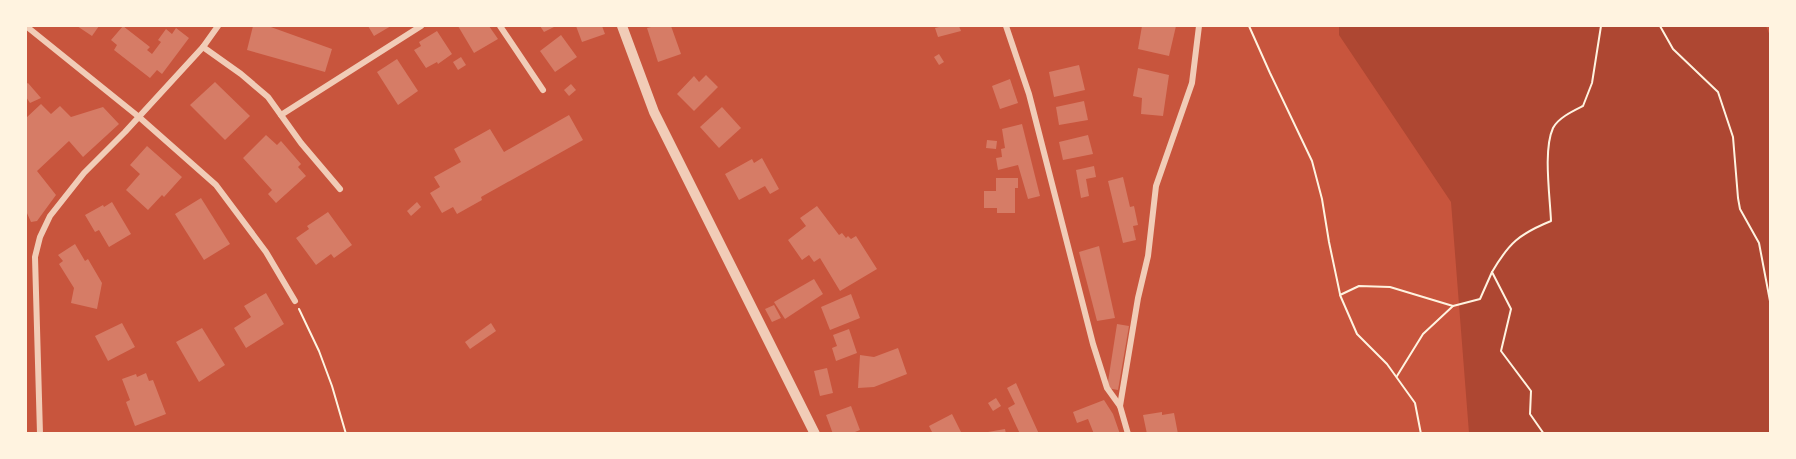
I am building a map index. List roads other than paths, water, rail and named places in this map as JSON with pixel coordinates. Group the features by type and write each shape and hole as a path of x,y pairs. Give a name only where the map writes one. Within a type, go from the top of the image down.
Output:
{"street":[{"path":"40,434 35,257 40,237 50,216 84,173 203,47 218,26"},
{"path":"281,115 421,26"},
{"path":"500,26 543,90"},
{"path":"622,26 654,112 815,434"},
{"path":"1006,26 1029,94 1093,344 1107,388 1120,406 1128,434"},
{"path":"1120,406 1138,298 1148,256 1156,186 1192,83 1199,26"},
{"path":"26,27 139,117 216,185 266,252 295,301"},
{"path":"203,47 268,97 301,143 340,189"}]}
